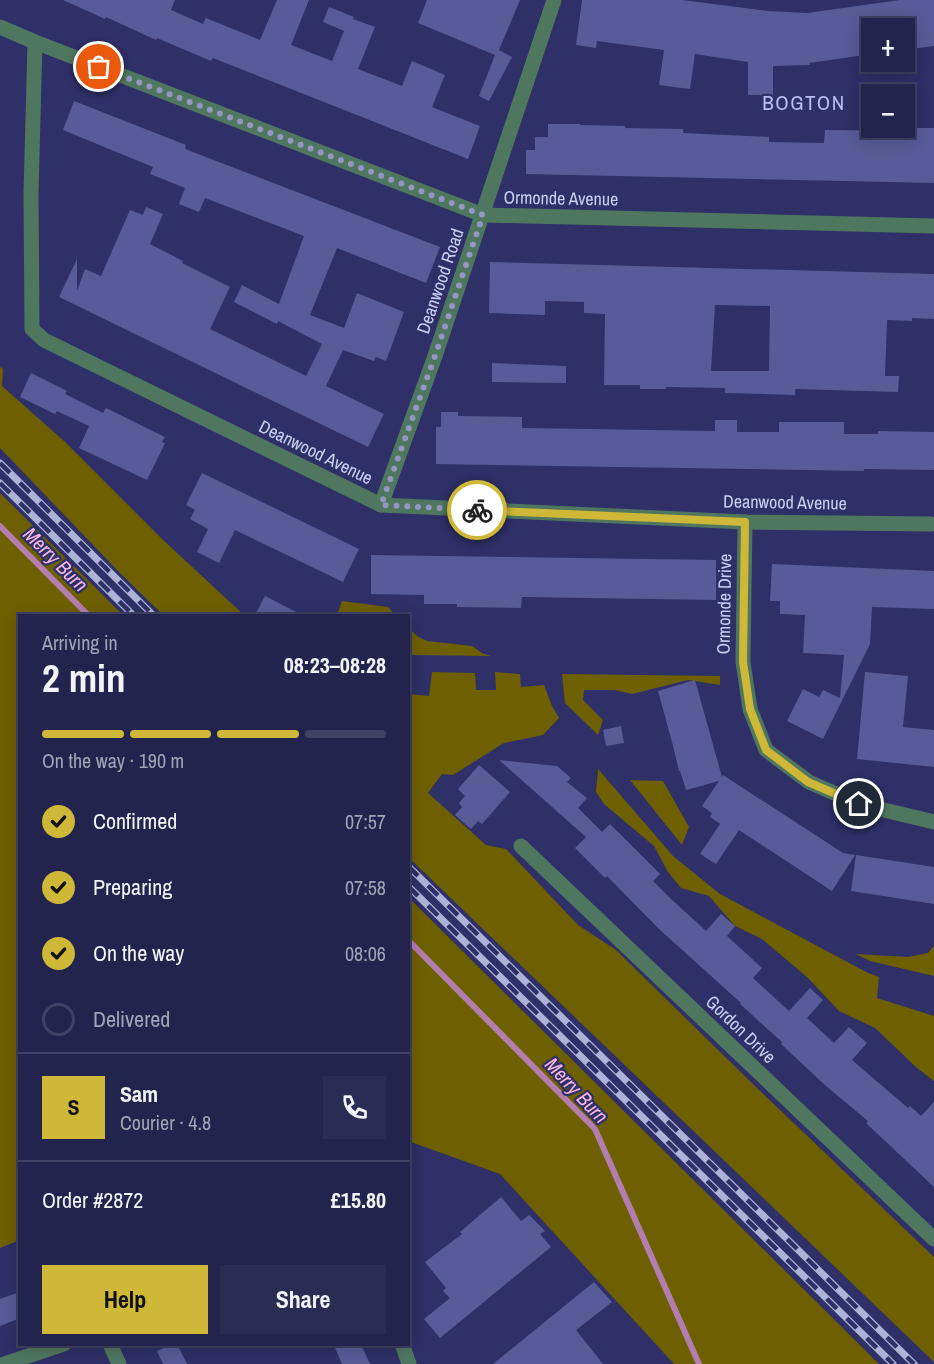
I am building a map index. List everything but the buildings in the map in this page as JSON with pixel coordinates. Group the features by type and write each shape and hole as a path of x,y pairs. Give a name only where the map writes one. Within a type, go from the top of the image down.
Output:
{"street":[{"name":"Deanwood Road","path":"381,505 435,356 554,0"},
{"name":"Ormonde Avenue","path":"0,27 483,215 934,226"},
{"name":"Deanwood Avenue","path":"35,42 31,193 32,329 44,340 381,505 745,522 931,524"},
{"name":"Ormonde Drive","path":"745,522 743,662 750,709 766,750 808,782 859,804 934,822"},
{"name":"Gordon Drive","path":"520,846 934,1239"},
{"path":"4,1364 58,1346"},
{"path":"111,1346 119,1364"},
{"path":"403,1346 409,1364"}],"shaded area":[{"path":"0,367 3,369 2,386 64,441 163,540 243,614 162,614 0,448"},
{"path":"0,493 122,614 18,614 18,1241 0,1248"},
{"path":"342,601 388,607 394,614 337,614"},
{"path":"410,629 427,641 472,646 491,656 410,655"},
{"path":"432,672 475,673 476,690 496,690 495,672 520,674 521,687 544,685 559,718 543,735 504,743 453,775 442,774 428,793 486,845 506,849 578,925 616,950 934,1257 934,1362 410,859 410,694 429,696"},
{"path":"562,674 720,676 720,685 688,680 632,694 615,690 584,690 583,700 603,720 598,735 565,703"},
{"path":"598,769 673,856 720,894 879,977 877,998 934,1016 934,1081 875,1028 839,1011 808,978 762,939 735,926 709,896 681,888 668,872 654,846 604,804 596,792"},
{"path":"630,780 663,781 689,827 682,845"},
{"path":"410,899 879,1364 674,1364 500,1174 410,1142"},
{"path":"934,946 934,976 870,961 856,954 908,957 928,953"}],"waterway":[{"name":"Merry Burn","path":"0,526 87,614"},
{"name":"Merry Burn","path":"410,942 595,1129 699,1364"}],"railway":[{"path":"0,463 152,614"},
{"path":"0,483 132,614"},
{"path":"410,868 914,1364"},
{"path":"410,888 893,1364"}],"way so far":[{"path":"99,67 483,215 381,505 477,510"}],"district":[{"name":"BOGTON","path":"804,102"}],"route":[{"path":"477,510 745,522 743,662 750,709 766,750 808,782 859,804"}]}
